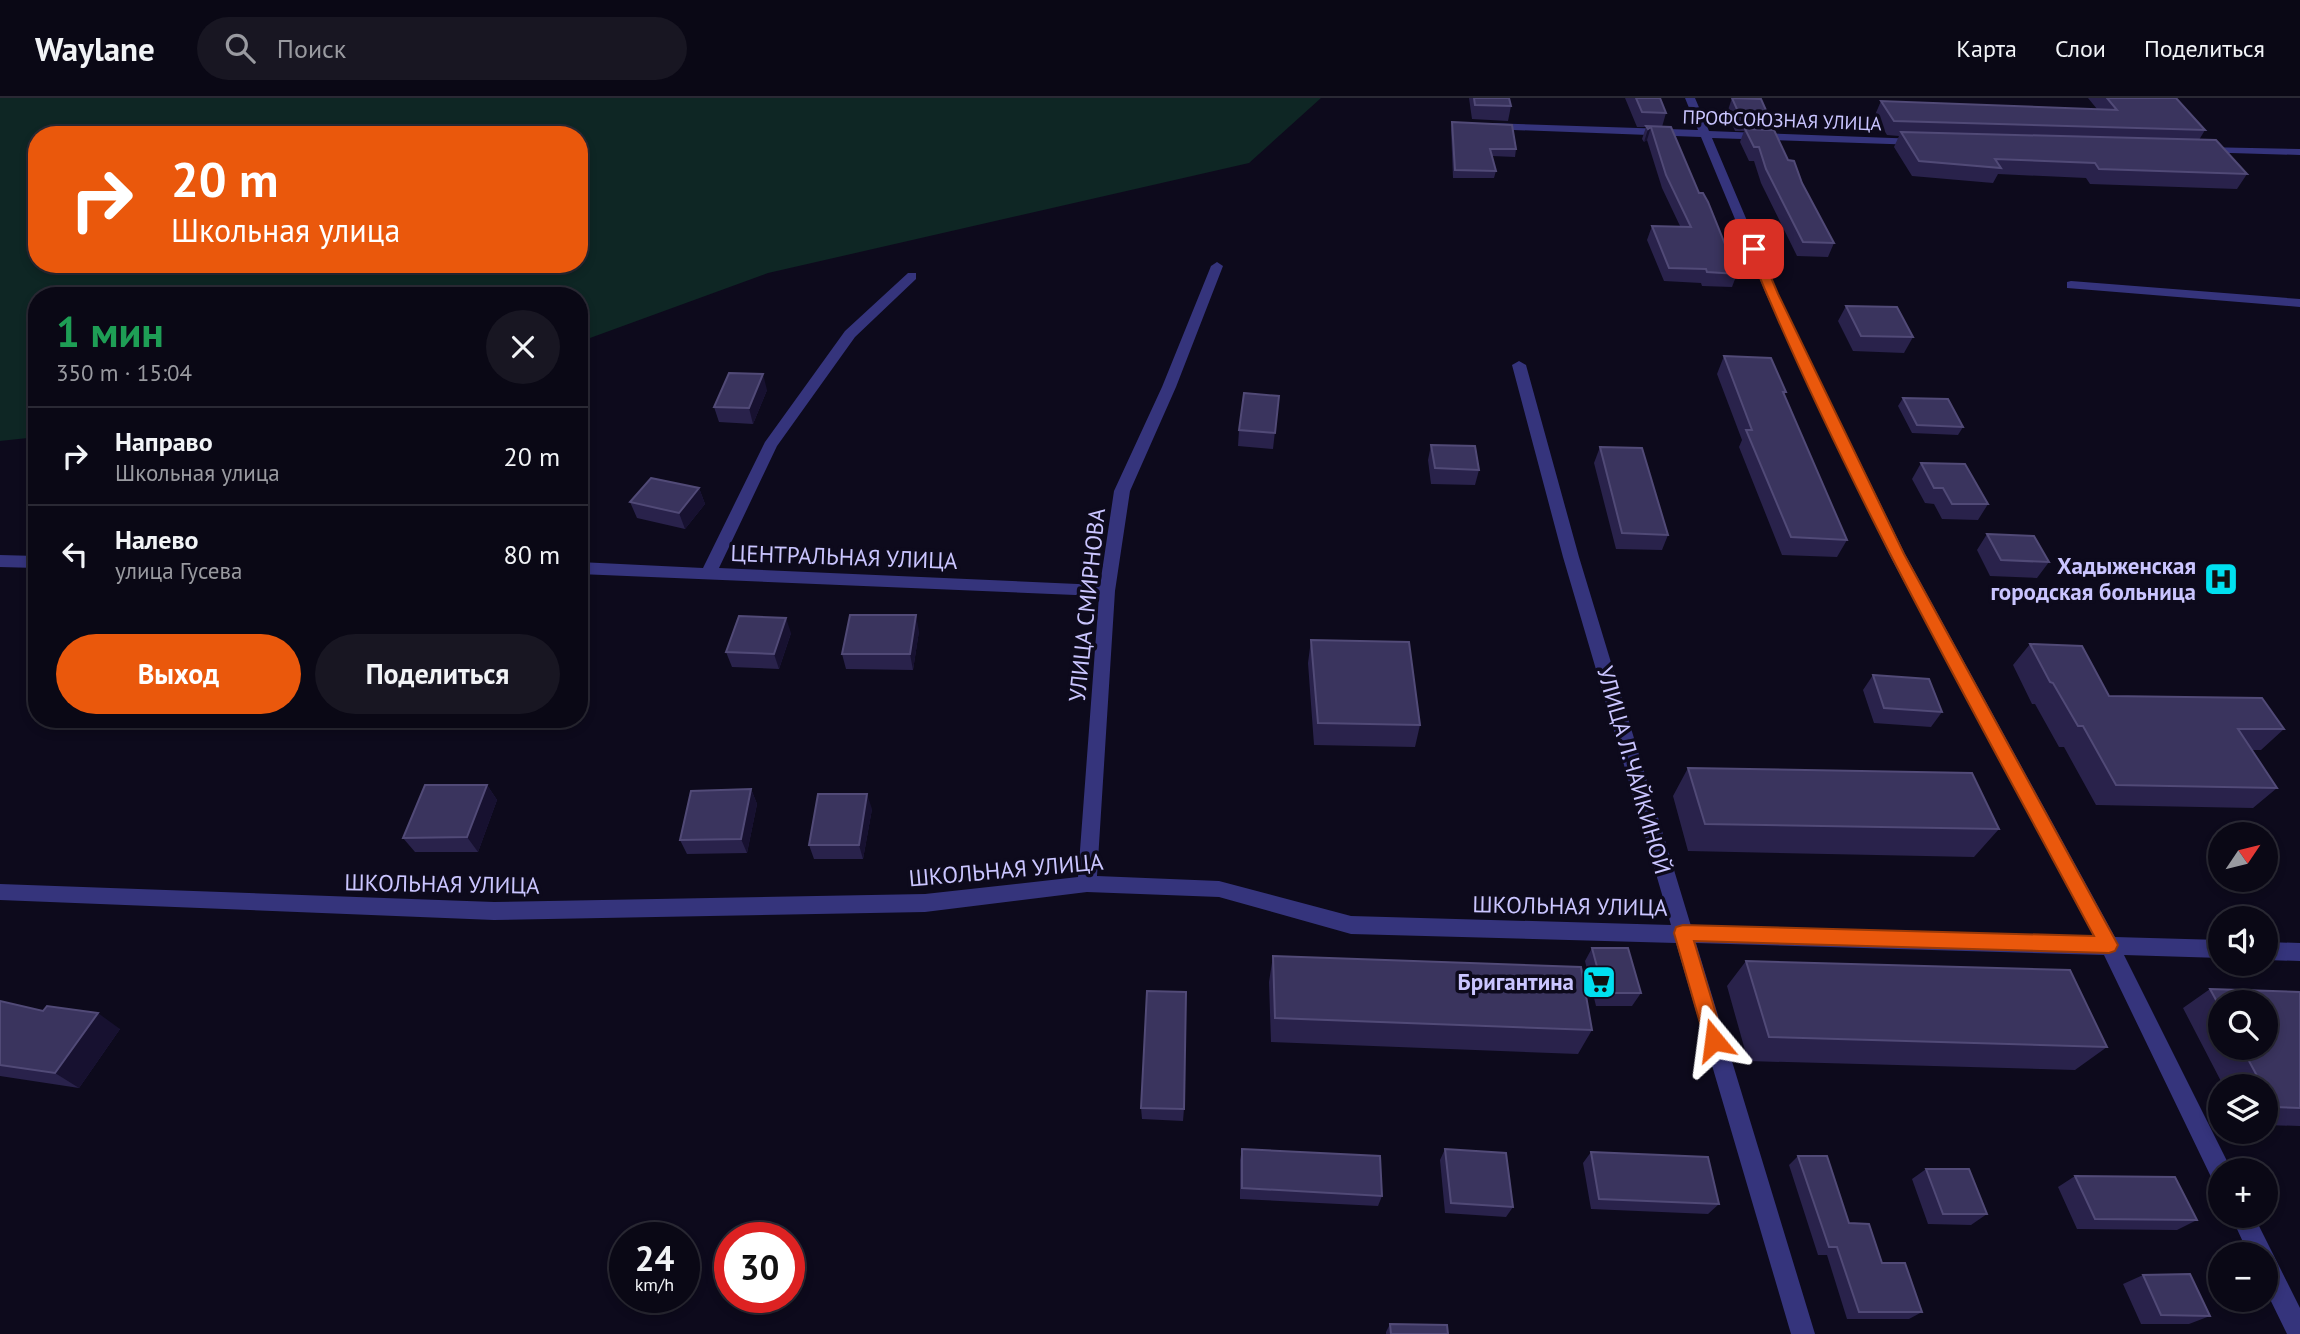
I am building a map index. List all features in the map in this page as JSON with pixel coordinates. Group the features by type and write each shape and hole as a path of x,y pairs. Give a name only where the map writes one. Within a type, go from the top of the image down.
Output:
{"street":[{"path":"1690,98 1772,294 1897,554 2109,945 2214,1158"},
{"name":"ПРОФСОЮЗНАЯ УЛИЦА","path":"1472,125 1707,136 1927,142"},
{"path":"2190,149 2300,152"},
{"name":"УЛИЦА СМИРНОВА","path":"1087,884 1107,591 1122,491 1169,387 1217,266"},
{"path":"708,574 770,445 850,334 912,275"},
{"path":"2071,285 2300,303"},
{"name":"УЛИЦА Л.ЧАЙКИНОЙ","path":"1520,365 1572,557 1802,1334"},
{"path":"0,561 28,562"},
{"name":"ЦЕНТРАЛЬНАЯ УЛИЦА","path":"588,568 1107,591"},
{"name":"ШКОЛЬНАЯ УЛИЦА","path":"0,892 494,911 925,903 1087,884 1219,889 1351,925 2208,949"},
{"path":"2278,951 2300,952"},
{"path":"2278,1289 2300,1334"}],"green space":[{"path":"0,98 1321,98 1249,163 768,273 588,339 588,287 28,287 28,438 0,441"}],"building":[{"path":"1474,98 1509,98 1511,106 1475,105"},
{"path":"1636,98 1660,98 1666,113 1642,112"},
{"path":"1732,98 1761,99 1769,117 1740,116"},
{"path":"2107,98 2176,98 2205,130 1894,121 1881,101 2117,110"},
{"path":"1452,122 1512,125 1516,149 1490,149 1496,171 1455,170"},
{"path":"1646,126 1671,127 1699,193 1703,193 1708,202 1737,274 1707,272 1706,269 1669,268 1652,226 1691,227 1666,175 1651,127 1648,129"},
{"path":"1745,129 1774,130 1788,160 1794,161 1802,183 1834,243 1803,242 1766,169 1759,147 1754,147"},
{"path":"1901,132 2216,140 2247,174 2099,169 2095,163 1995,159 2001,168 1919,161"},
{"path":"1846,306 1897,307 1913,337 1861,336"},
{"path":"1724,356 1771,358 1847,540 1791,537 1746,430 1752,430"},
{"path":"729,373 763,374 749,408 714,407"},
{"path":"1244,393 1279,396 1275,433 1239,430"},
{"path":"1903,398 1948,399 1963,427 1917,425"},
{"path":"1431,445 1475,446 1479,470 1435,468"},
{"path":"1600,447 1642,448 1668,535 1622,533"},
{"path":"1921,463 1965,464 1988,504 1952,504 1943,488 1934,488"},
{"path":"651,478 699,488 679,513 630,502"},
{"path":"1987,534 2034,536 2049,562 2001,560"},
{"path":"850,615 916,615 910,654 842,654"},
{"path":"739,616 786,618 774,654 726,652"},
{"path":"1311,640 1409,642 1420,725 1318,723"},
{"path":"2030,644 2082,646 2109,696 2262,698 2284,729 2238,729 2277,788 2116,785 2083,726 2078,726 2050,682"},
{"path":"1873,675 1929,679 1942,712 1884,708"},
{"path":"1688,768 1972,773 1999,829 1705,824"},
{"path":"425,785 487,785 467,837 403,838"},
{"path":"751,789 741,839 680,840 691,791"},
{"path":"818,794 867,794 859,845 809,845"},
{"path":"1592,948 1628,948 1641,993 1604,993"},
{"path":"1273,956 1581,967 1592,1030 1275,1018"},
{"path":"1746,961 2070,970 2107,1047 1769,1037"},
{"path":"1147,991 1186,992 1184,1109 1141,1108"},
{"path":"2278,991 2300,992 2300,1108 2278,1107 2278,1074 2256,1074 2248,1060 2278,1060"},
{"path":"0,1001 43,1011 47,1006 98,1013 55,1073 0,1065"},
{"path":"1242,1149 1380,1156 1382,1196 1242,1188"},
{"path":"1445,1149 1506,1153 1513,1207 1451,1203"},
{"path":"1591,1152 1708,1157 1719,1204 1599,1199"},
{"path":"1798,1156 1827,1156 1849,1223 1869,1224 1882,1263 1905,1263 1922,1312 1859,1312 1837,1247 1829,1247"},
{"path":"1926,1169 1969,1169 1987,1214 1943,1214"},
{"path":"2075,1176 2175,1177 2197,1220 2095,1219"},
{"path":"2190,1274 2210,1316 2161,1315 2143,1275"},
{"path":"1390,1324 1447,1325 1448,1334 1391,1334"}],"place":[{"name":"Хадыженская городская больница","path":"2221,579"},
{"name":"Бригантина","path":"1599,982"}],"route":[{"path":"1714,1040 1683,933 2109,945 1897,554 1772,294 1754,249"}]}
